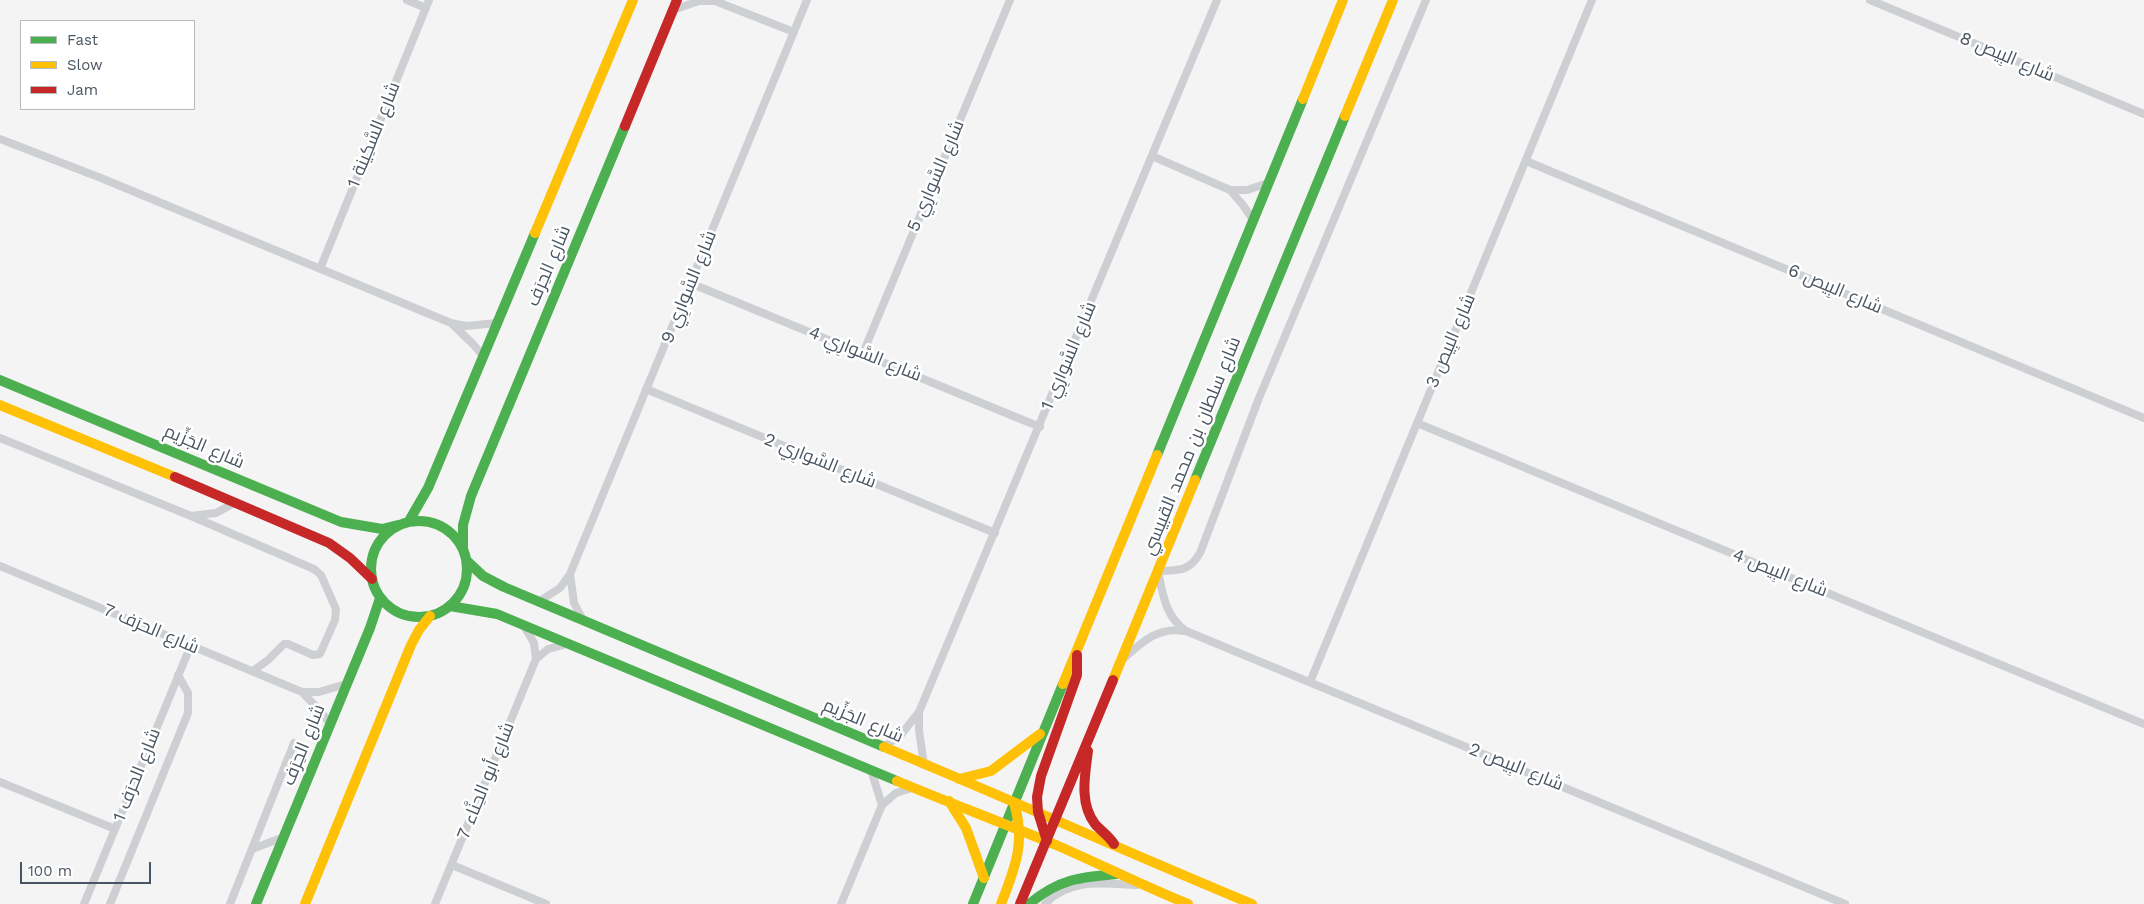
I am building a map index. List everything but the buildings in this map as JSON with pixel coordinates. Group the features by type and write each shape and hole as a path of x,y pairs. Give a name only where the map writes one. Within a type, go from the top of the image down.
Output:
{"street":[{"path":"407,0 428,4"},
{"name":"شارع الحِرَف","path":"409,521 428,488 484,358 633,0"},
{"name":"شارع الحِرَف","path":"463,547 462,525 471,496 677,0"},
{"path":"673,10 699,1 715,0 794,32"},
{"name":"شارع السَّوارِي 9","path":"538,602 553,594 570,574 807,0"},
{"name":"شارع السَّوارِي 5","path":"863,353 1010,0"},
{"name":"شارع السَّوارِي 1","path":"883,747 900,736 919,712 1218,0"},
{"name":"شارع سلطان بن محمد القبيسي","path":"973,904 1343,0"},
{"name":"شارع سلطان بن محمد القبيسي","path":"1020,904 1393,0"},
{"path":"1158,571 1182,570 1194,564 1200,552 1263,389 1426,0"},
{"name":"شارع البِيص 3","path":"1310,682 1592,0"},
{"name":"شارع البِيص 8","path":"1870,0 2144,114"},
{"name":"شارع السَّكِينة 1","path":"320,269 428,4"},
{"path":"0,139 451,324 466,326 497,323"},
{"path":"1152,156 1230,190 1247,190 1268,184"},
{"name":"شارع البِيص 6","path":"1526,161 2144,418"},
{"path":"1230,190 1243,205 1252,220"},
{"name":"شارع السَّوارِي 4","path":"690,283 1040,427"},
{"path":"451,324 473,344 484,358"},
{"name":"شارع الجَزِّيم","path":"0,380 341,522 382,529 398,525"},
{"name":"شارع السَّوارِي 2","path":"646,389 995,533"},
{"path":"0,405 236,502 329,544 350,558 372,579"},
{"name":"شارع البِيص 4","path":"1416,423 2144,724"},
{"path":"0,438 191,516 314,569 321,575 336,609 334,620 320,654 312,655 284,644 268,660 252,671"},
{"path":"191,516 208,515 224,510 236,502"},
{"path":"218,528 218,520 224,510"},
{"path":"420,520 440,525 453,534 463,547 467,561 467,573 459,597 450,606 430,616 416,617 402,614 390,608 380,598 372,579 372,558 376,547 385,534 398,525 420,520"},
{"name":"شارع الجَزِّيم","path":"467,561 483,576 538,602 1056,819 1252,904"},
{"name":"شارع الحرَف 7","path":"0,566 302,692 319,692 346,684"},
{"name":"شارع البِيص 2","path":"1158,571 1168,613 1186,631 1845,904"},
{"name":"شارع السَّوارِي 9","path":"570,574 571,594 583,620"},
{"name":"شارع الحِرَف","path":"256,904 380,598"},
{"path":"450,606 497,614 521,623 913,788 1007,824 1140,885 1188,904"},
{"path":"304,904 411,645 419,630 430,616"},
{"path":"521,623 530,636 536,659 548,649 569,644"},
{"name":"شارع البِيص 2","path":"1121,661 1152,635 1169,630 1186,631"},
{"name":"شارع الحرَف 1","path":"84,904 191,646"},
{"path":"1047,841 1038,812 1041,776 1077,675 1076,650"},
{"name":"شارع أبو الحِنَّاء 7","path":"436,904 536,659"},
{"path":"110,904 188,712 188,693 178,675"},
{"name":"شارع الحرَف 7","path":"302,692 330,724"},
{"name":"شارع السَّوارِي 1","path":"919,712 919,730 924,765"},
{"path":"959,779 991,771 1021,750 1043,731"},
{"path":"1089,740 1084,783 1087,810 1097,826 1116,846"},
{"path":"230,904 294,743"},
{"path":"871,770 882,805"},
{"path":"0,782 115,829"},
{"path":"841,904 882,805 896,793 913,788"},
{"path":"948,800 957,811 971,837 984,878"},
{"path":"1001,904 1020,849 1021,820 1014,802"},
{"path":"252,849 284,837"},
{"path":"452,865 546,904"},
{"path":"1029,904 1051,886 1062,880 1079,876 1117,874"},
{"path":"1045,904 1063,890 1077,885 1140,885"}],"traffic: fast":[{"path":"1157,455 1303,99"},
{"path":"1195,480 1345,116"},
{"path":"463,547 463,525 471,496 625,126"},
{"path":"409,521 428,488 535,233"},
{"path":"0,380 341,522 382,529 398,525"},
{"path":"419,521 438,524 453,535 464,550 467,569 464,588 453,603 438,614 419,617 400,614 385,603 374,588 371,569 374,550 385,535 400,524 419,521"},
{"path":"467,561 483,576 504,587 884,747"},
{"path":"256,904 370,628 380,598"},
{"path":"450,606 497,614 897,781"},
{"path":"973,904 1063,684"},
{"path":"1029,904 1060,884 1092,876 1117,874"}],"traffic: slow":[{"path":"535,233 633,0"},
{"path":"1303,99 1343,0"},
{"path":"1345,116 1393,0"},
{"path":"0,405 175,477"},
{"path":"1063,684 1157,455"},
{"path":"1113,680 1195,480"},
{"path":"305,904 411,645 419,630 430,616"},
{"path":"959,779 991,771 1040,734"},
{"path":"884,747 1252,904"},
{"path":"897,781 1056,845 1188,904"},
{"path":"949,801 966,828 984,878"},
{"path":"1001,904 1011,879 1019,843 1019,830 1014,803"}],"traffic: jam":[{"path":"625,126 677,0"},
{"path":"175,477 329,543 350,558 372,579"},
{"path":"1047,841 1038,812 1037,797 1041,776 1077,675 1077,655"},
{"path":"1020,904 1113,680"},
{"path":"1088,751 1084,789 1087,807 1095,824 1114,844"}]}
